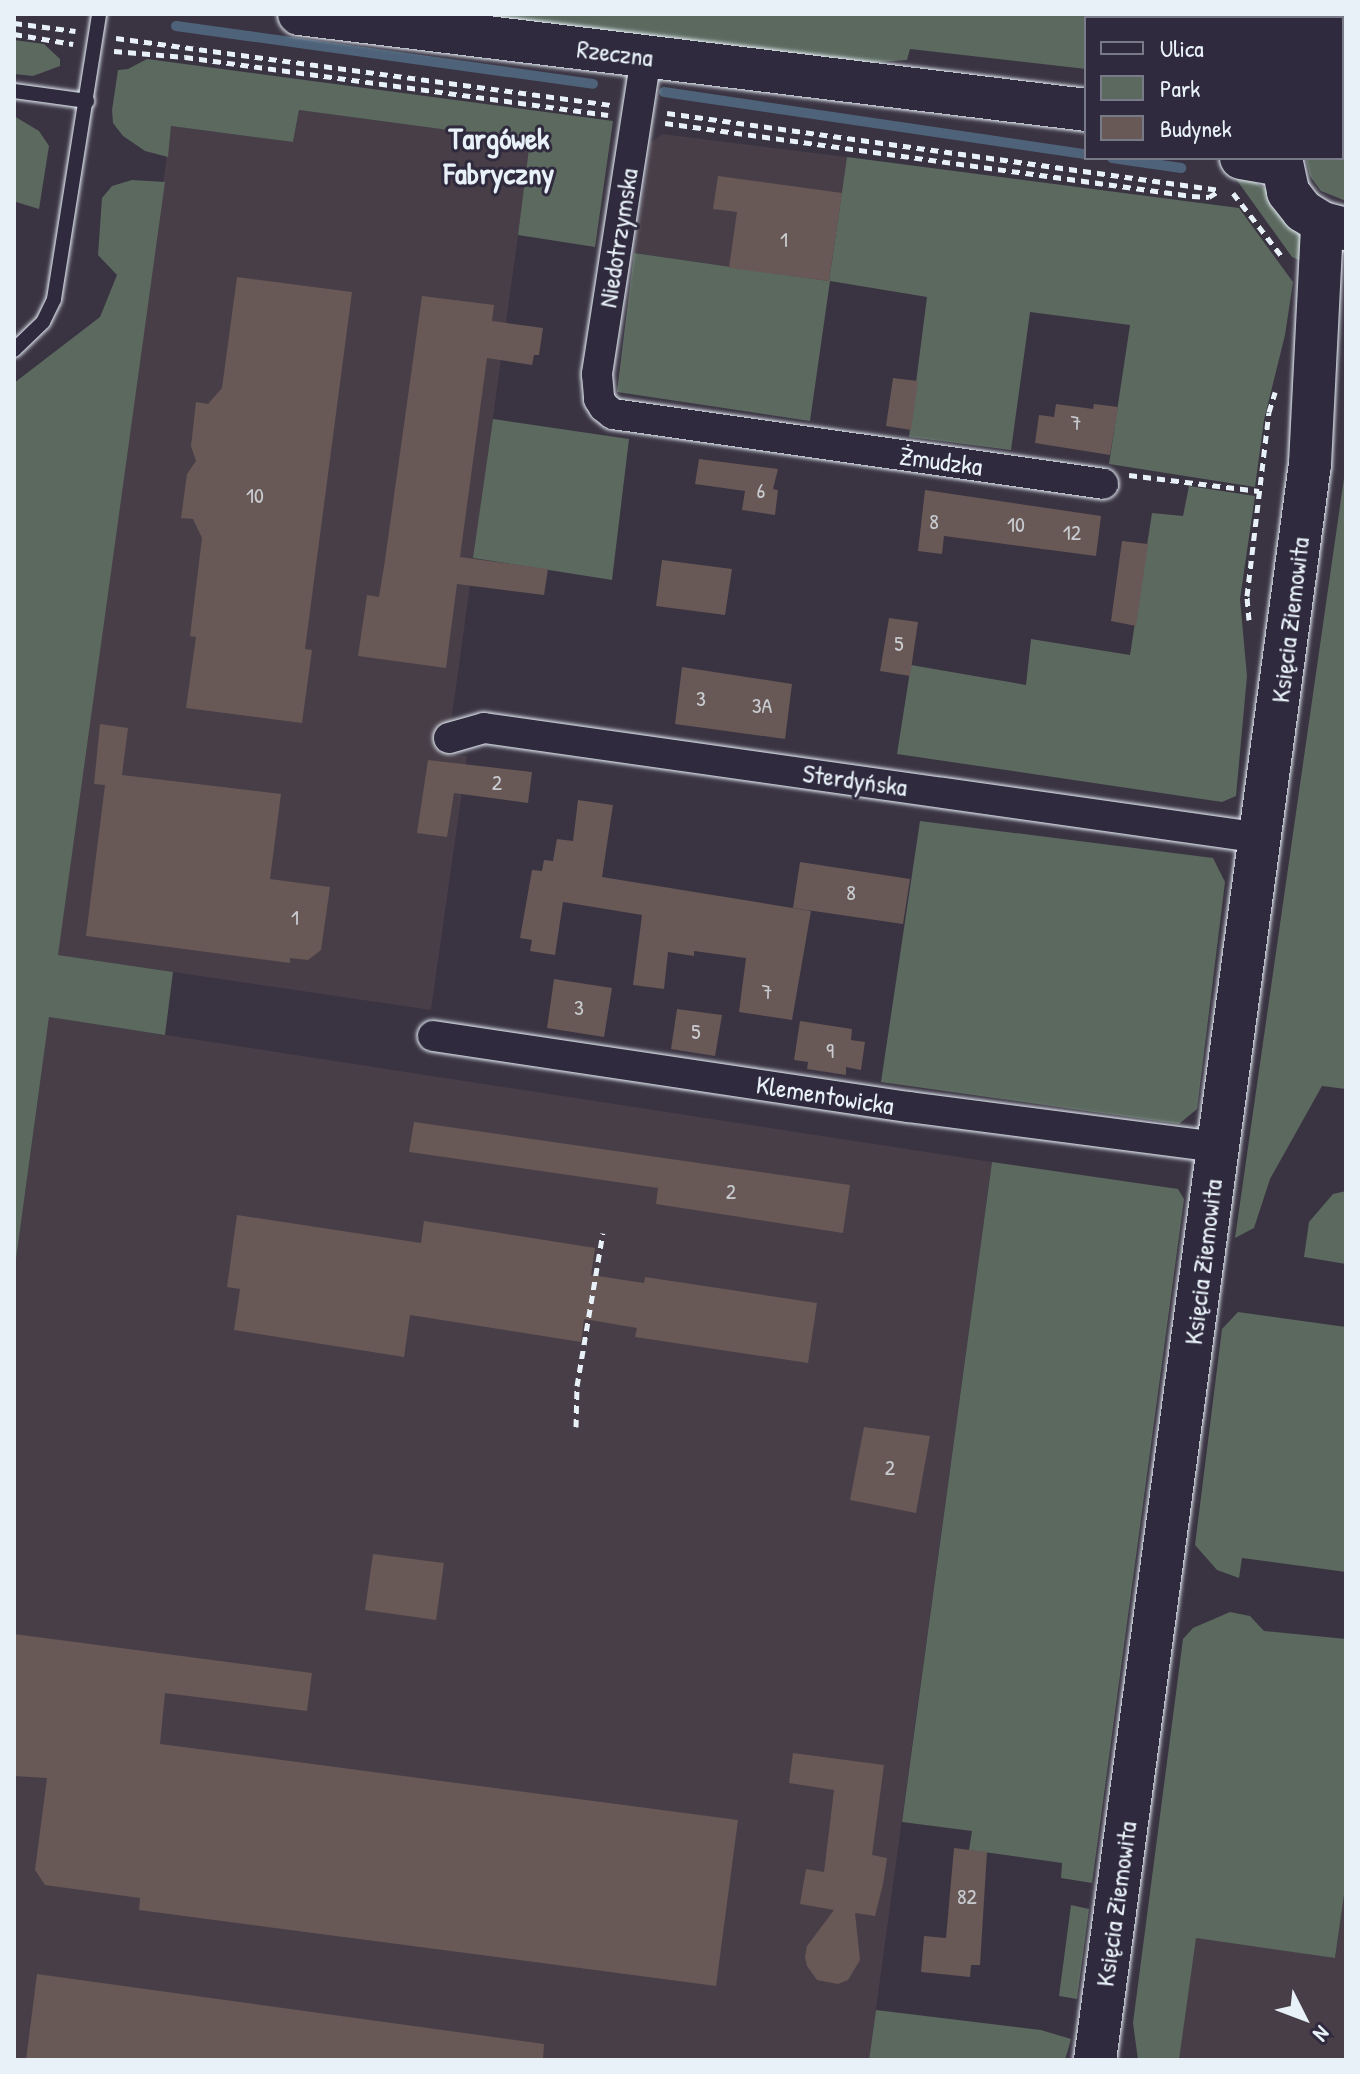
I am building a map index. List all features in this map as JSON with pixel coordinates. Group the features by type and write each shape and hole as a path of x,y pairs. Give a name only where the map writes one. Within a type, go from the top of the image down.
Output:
{"street":[{"name":"Rzeczna","path":"299,14 930,94 1084,110"},
{"name":"Niedotrzymska","path":"613,414 599,399 597,374 646,57"},
{"name":"Rzeczna","path":"930,94 1084,126"},
{"path":"1268,160 1303,211 1334,226"},
{"name":"Księcia Ziemowita","path":"1095,2060 1262,838 1310,464 1334,226"},
{"name":"Księcia Ziemowita","path":"1310,464 1346,306"},
{"name":"Żmudzka","path":"613,414 1103,484"},
{"name":"Sterdyńska","path":"449,738 484,728 1262,838"},
{"name":"Klementowicka","path":"433,1036 909,1107 1218,1147"}],"lane":[{"path":"14,350 43,322 54,299 99,14"},
{"path":"14,91 87,101"}],"path":[{"path":"1206,187 1232,191 1287,264"},
{"path":"1103,484 1104,472 1259,491"},
{"path":"576,1427 577,1386 603,1233"}],"shaded area":[{"path":"299,110 531,141 449,738 448,755 467,756 431,1010 57,955 171,126 293,142"},
{"path":"662,134 847,157 829,281 634,253 651,143"},
{"path":"49,1017 992,1162 869,2060 14,2060 14,1274"},
{"path":"1346,1881 1346,2060 1179,2060 1195,1937 1335,1958"}],"green space":[{"path":"475,14 1295,14 1084,16 1084,69 910,49 907,60 834,65"},
{"path":"14,40 44,44 60,59 60,66 33,76 14,74"},
{"path":"147,59 613,121 595,247 518,235 530,141 299,110 293,142 171,126 168,157 145,151 123,136 113,123 112,110 118,70 128,69"},
{"path":"1344,110 1346,201 1321,191 1310,176 1306,160 1344,160"},
{"path":"14,116 39,131 49,146 39,209 16,202"},
{"path":"847,157 1239,208 1293,282 1285,335 1264,420 1255,487 1109,464 1130,325 1030,312 1011,450 909,437 927,297 830,281 810,421 617,392 634,253 829,281"},
{"path":"1238,172 1273,193 1304,236 1306,263 1292,257 1236,179"},
{"path":"132,180 165,182 58,955 173,972 165,1035 49,1017 14,1274 14,383 100,317 117,275 98,255 102,198 112,186"},
{"path":"493,419 629,439 612,580 473,558"},
{"path":"1346,464 1346,1089 1322,1086 1270,1179 1254,1228 1235,1238"},
{"path":"1189,486 1255,496 1240,599 1247,676 1236,796 1222,802 897,754 911,665 1026,685 1031,639 1130,655 1152,513 1183,516"},
{"path":"920,821 1213,858 1225,882 1197,1109 1179,1124 881,1082"},
{"path":"992,1162 1178,1189 1184,1199 1092,1883 1061,1878 1062,1863 969,1850 972,1831 902,1822"},
{"path":"1346,1191 1346,1264 1304,1257 1309,1222 1333,1194"},
{"path":"1238,1312 1346,1327 1346,1572 1242,1558 1239,1578 1217,1570 1195,1545 1222,1329"},
{"path":"1230,1612 1250,1616 1264,1631 1346,1639 1346,1881 1335,1958 1196,1938 1179,2060 1138,2060 1133,2023 1183,1639 1193,1628"},
{"path":"1071,1905 1089,1909 1077,1999 1059,1996"},
{"path":"876,2010 1041,2030 1071,2039 1065,2060 869,2060"}],"building":[{"path":"718,176 842,193 829,281 729,268 737,212 713,209"},
{"path":"237,277 352,292 305,649 312,650 302,723 186,708 196,637 190,636 202,538 193,519 181,518 187,474 196,461 191,446 196,402 208,404 222,388"},
{"path":"422,296 494,305 492,321 543,328 539,355 534,355 532,365 487,358 460,557 548,569 544,595 457,584 446,668 358,656 367,595 379,597"},
{"path":"893,378 918,381 911,430 886,426"},
{"path":"1056,404 1093,409 1094,404 1118,407 1110,455 1035,443 1039,415 1054,417"},
{"path":"699,459 778,469 773,489 778,490 775,515 742,510 745,491 695,484"},
{"path":"925,490 1101,516 1096,556 944,536 942,554 918,551"},
{"path":"1122,541 1148,544 1136,626 1111,621"},
{"path":"662,560 732,569 725,615 656,606"},
{"path":"889,618 918,622 910,676 880,671"},
{"path":"682,667 792,684 785,739 675,724"},
{"path":"100,724 128,728 122,775 281,794 270,879 330,887 321,950 308,960 290,958 290,963 86,936 105,785 94,784"},
{"path":"428,760 532,772 528,803 454,793 447,837 417,833"},
{"path":"578,800 613,805 602,877 811,911 792,1020 739,1012 746,958 694,951 694,956 668,952 664,989 633,985 642,915 563,902 555,955 530,951 532,940 520,938 532,870 542,871 544,860 553,861 557,839 573,841"},
{"path":"800,862 910,879 903,924 793,908"},
{"path":"554,979 612,988 604,1037 547,1028"},
{"path":"677,1009 722,1015 715,1056 671,1049"},
{"path":"800,1021 852,1029 851,1040 865,1042 861,1070 846,1067 846,1075 807,1069 808,1062 794,1060"},
{"path":"414,1122 850,1185 843,1233 656,1204 658,1188 409,1152"},
{"path":"237,1215 421,1243 424,1221 595,1248 591,1275 644,1283 645,1277 817,1303 808,1363 635,1337 637,1328 584,1319 581,1342 410,1315 404,1357 234,1330 240,1289 227,1287"},
{"path":"864,1427 930,1436 916,1513 850,1500"},
{"path":"373,1554 444,1563 436,1620 365,1610"},
{"path":"14,1634 312,1673 307,1711 165,1693 160,1744 738,1820 716,1986 139,1910 140,1898 45,1885 35,1870 47,1778 14,1776"},
{"path":"793,1753 884,1765 872,1855 887,1858 883,1884 875,1916 855,1913 860,1960 848,1980 838,1984 817,1980 805,1957 807,1946 834,1910 800,1904 806,1869 824,1872 834,1790 789,1783"},
{"path":"954,1848 987,1852 980,1965 971,1965 970,1977 921,1972 924,1936 946,1938"},
{"path":"37,1974 544,2044 543,2060 26,2060"}],"waterway":[{"path":"176,26 593,84"},
{"path":"664,92 1084,154"},
{"path":"1126,160 1181,168"}],"district":[{"name":"Targówek Fabryczny","path":"499,155"}]}
